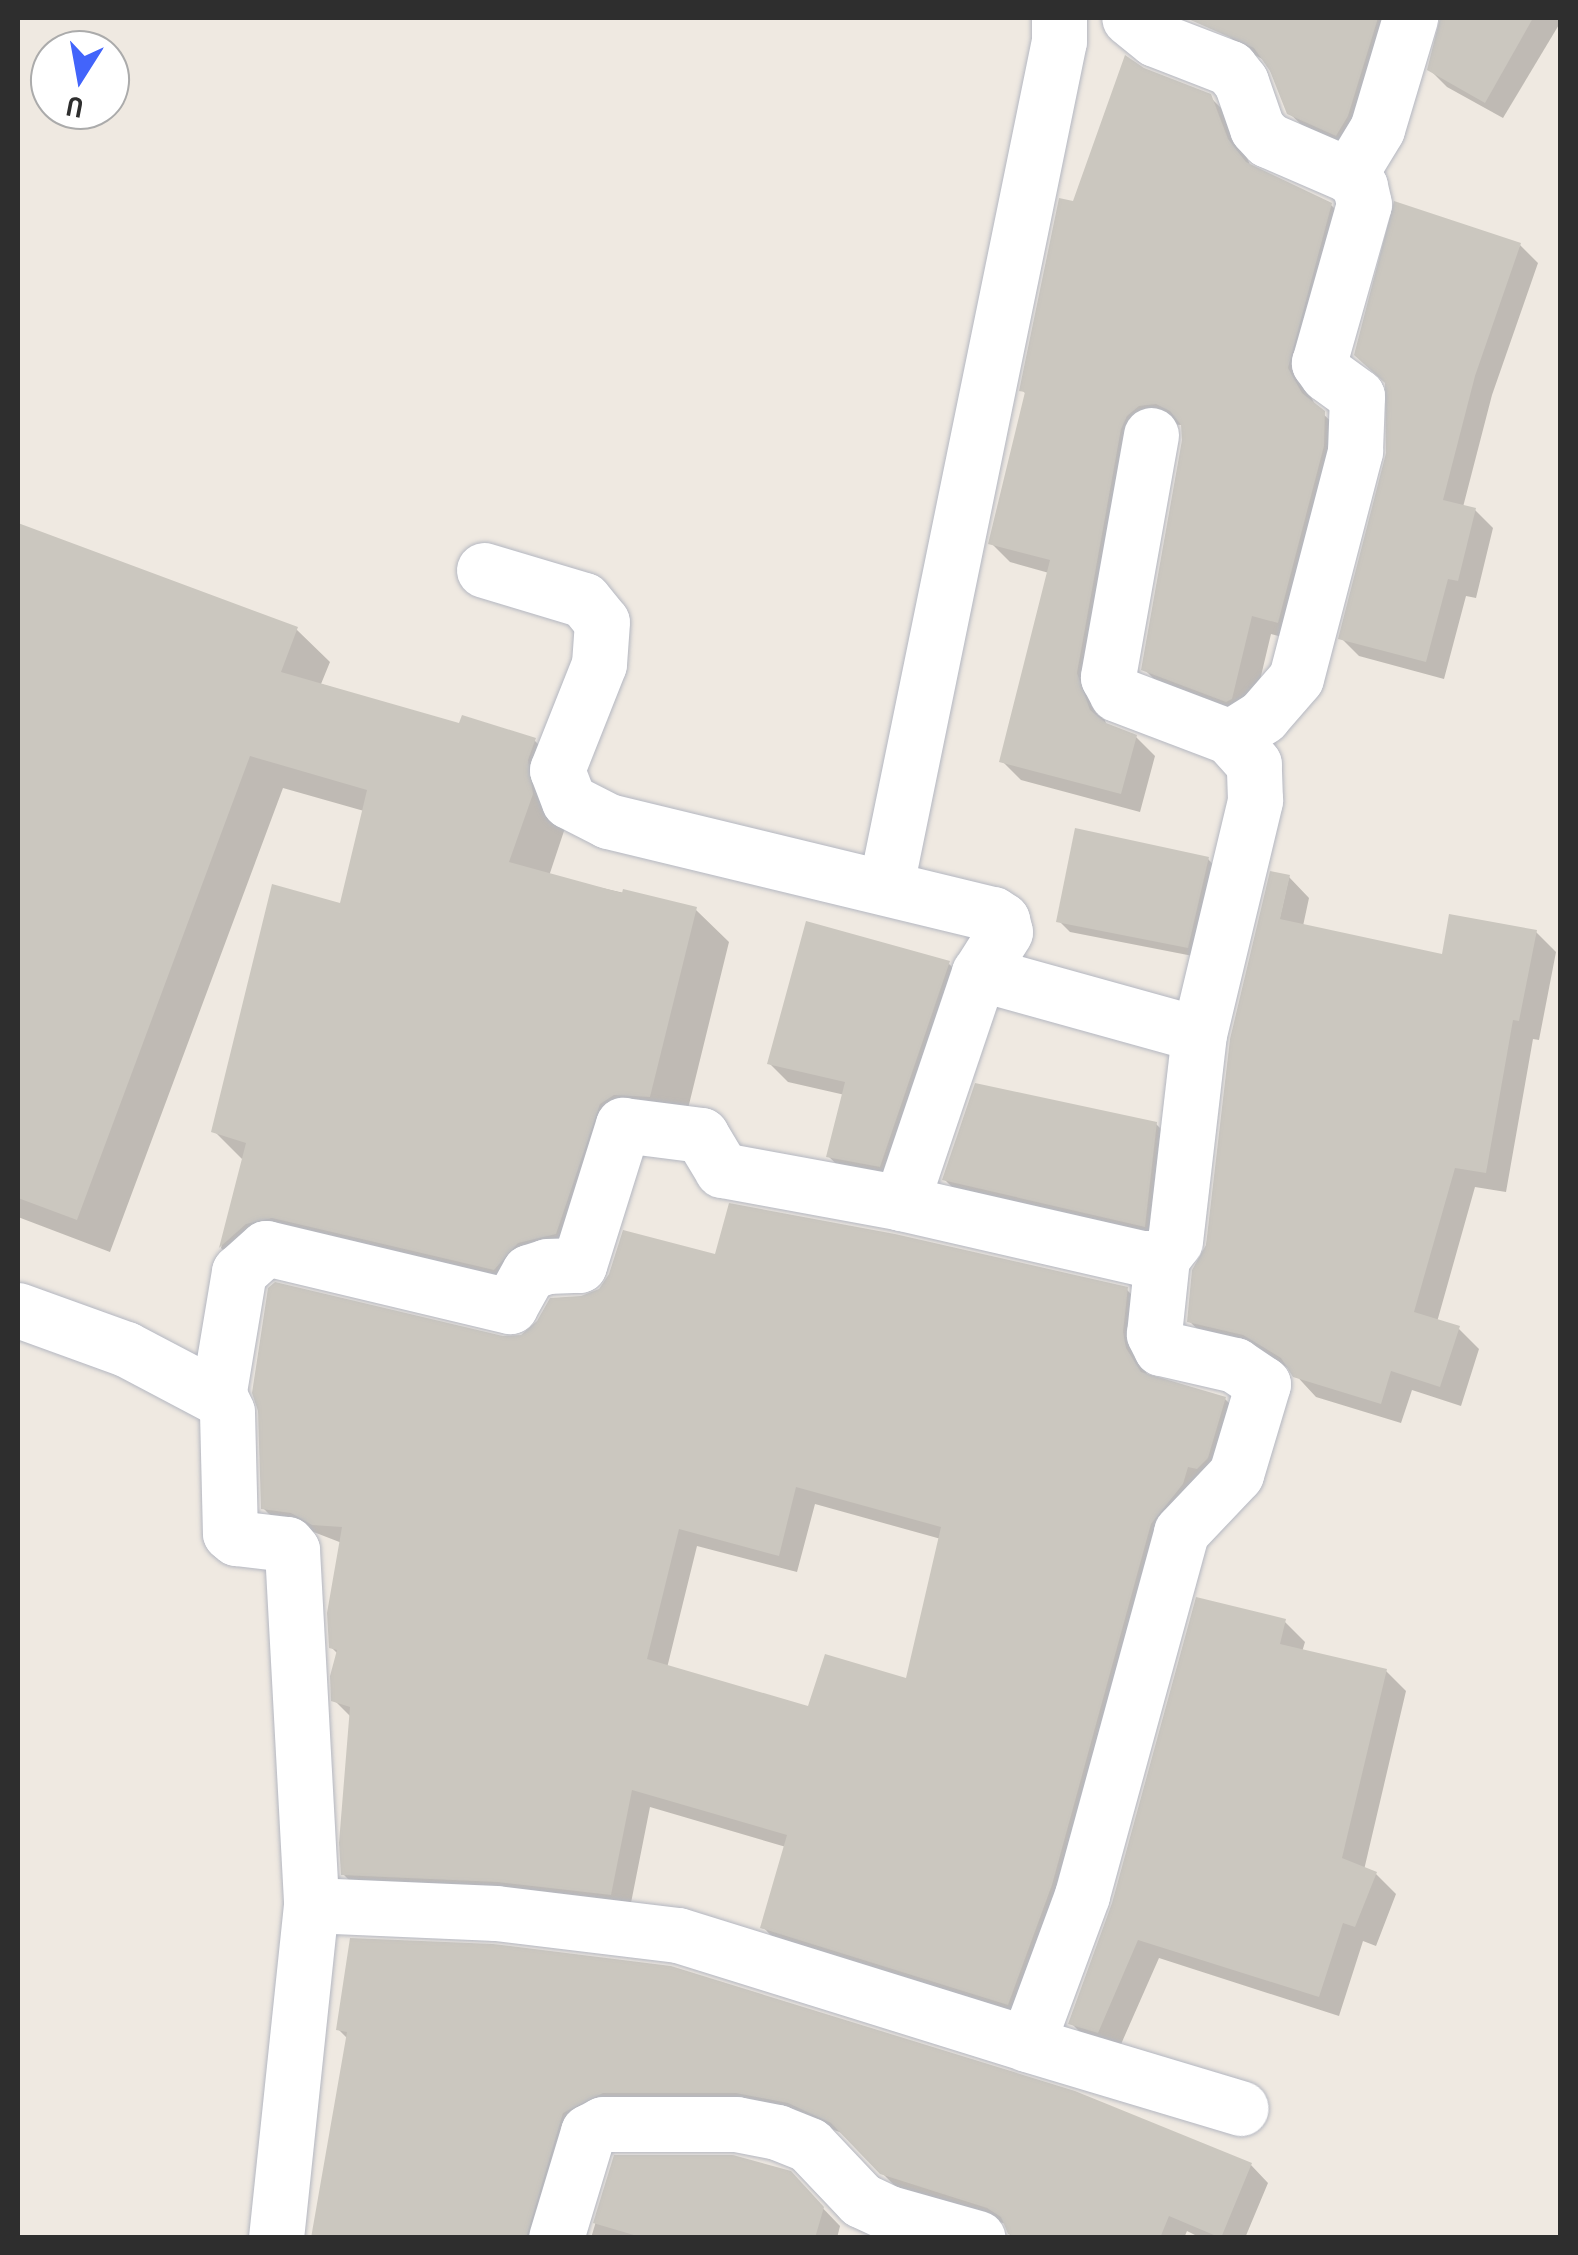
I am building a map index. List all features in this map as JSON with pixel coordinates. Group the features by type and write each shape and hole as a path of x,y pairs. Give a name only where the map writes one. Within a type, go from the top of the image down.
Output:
{"street":[{"path":"886,885 1059,41 1059,18"},
{"path":"1129,18 1155,39 1230,68 1241,82 1256,128 1268,140 1350,175 1360,186 1364,204 1319,363 1357,396 1356,451 1296,678 1263,716 1230,737"},
{"path":"1350,175 1377,129 1410,18"},
{"path":"1027,2044 1082,1895 1181,1532 1236,1474 1264,1384 1235,1364 1161,1348 1154,1334 1162,1258 1174,1241 1198,1034 1255,800 1254,764 1230,737 1117,694 1108,677 1151,435"},
{"path":"484,570 584,600 602,622 598,664 557,770 569,801 608,821 886,885 994,914 1002,920 1005,932 980,973 901,1203"},
{"path":"980,973 1198,1034"},
{"path":"218,1397 240,1272 266,1248 510,1306 529,1272 548,1266 578,1266 623,1125 701,1135 722,1170 901,1203 1141,1258 1162,1258"},
{"path":"18,1310 126,1349 218,1397 227,1412 230,1533 236,1538 287,1544 293,1553 312,1905 276,2238"},
{"path":"312,1905 496,1913 678,1935 1241,2108"},
{"path":"556,2238 588,2132 603,2124 736,2124 776,2132 809,2146 861,2200 888,2213 978,2238"}],"building":[{"path":"1186,18 1378,18 1348,116 1336,136 1287,114 1270,71 1254,48"},
{"path":"1440,18 1533,18 1485,103 1427,70"},
{"path":"1125,55 1144,68 1211,94 1228,139 1246,162 1332,203 1288,368 1302,393 1325,411 1324,446 1278,623 1252,616 1232,699 1226,702 1141,670 1182,440 1181,425 1170,411 1156,404 1139,406 1127,416 1121,429 1077,673 1090,710 1106,723 1137,735 1121,794 999,762 1050,560 988,544 1025,392 1019,391 1059,198 1073,201"},
{"path":"1394,201 1521,243 1475,376 1443,500 1476,508 1458,581 1448,579 1426,662 1338,639 1386,453 1385,383 1354,355"},
{"path":"18,523 298,627 281,672 459,723 462,715 536,738 528,760 533,794 509,862 622,893 623,889 697,907 650,1097 614,1095 600,1104 556,1234 518,1243 494,1270 272,1218 246,1224 219,1248 246,1143 211,1132 272,884 340,903 367,790 250,756 77,1220 18,1198"},
{"path":"1075,828 1209,857 1188,948 1056,922"},
{"path":"1270,871 1290,875 1280,919 1442,954 1449,914 1537,930 1519,1021 1513,1020 1486,1173 1455,1168 1414,1312 1460,1326 1440,1387 1391,1371 1381,1404 1293,1377 1281,1358 1243,1335 1187,1322 1192,1270 1206,1245 1230,1039"},
{"path":"806,921 950,961 880,1167 826,1157 845,1082 767,1064"},
{"path":"975,1083 1157,1122 1145,1227 942,1180"},
{"path":"729,1203 895,1234 1128,1287 1123,1332 1126,1348 1141,1372 1226,1397 1208,1458 1197,1469 1188,1467 1183,1484 1151,1524 1052,1885 1008,2005 760,1928 787,1835 632,1790 611,1895 497,1882 341,1875 339,1843 350,1707 331,1701 330,1676 337,1650 329,1648 327,1613 342,1527 312,1525 291,1513 261,1509 258,1411 252,1393 268,1288 275,1282 503,1336 521,1335 537,1321 550,1298 581,1296 599,1289 609,1274 623,1230 715,1254","holes":["796,1487 941,1527 906,1678 825,1654 808,1706 647,1659 679,1529 779,1556"]},
{"path":"1196,1597 1286,1619 1280,1644 1387,1669 1342,1858 1377,1872 1355,1927 1343,1923 1319,1997 1138,1940 1098,2033 1068,2024 1112,1903"},
{"path":"350,1938 493,1944 671,1966 1075,2091 1252,2163 1221,2238 1169,2216 1160,2238 1020,2238 1008,2234 1001,2217 987,2208 880,2174 831,2123 788,2103 736,2093 603,2093 563,2113 526,2238 311,2238 347,2032 336,2030"},
{"path":"614,2155 733,2155 791,2171 824,2207 815,2238 644,2238 593,2223"}]}
